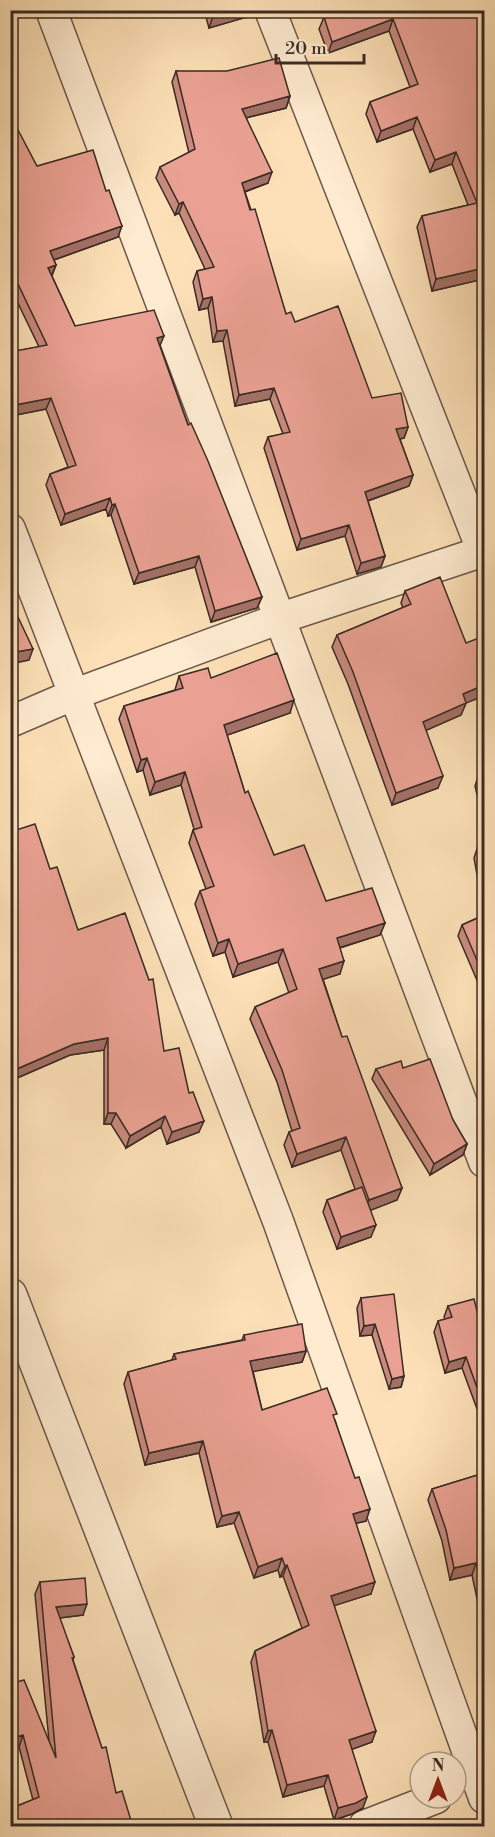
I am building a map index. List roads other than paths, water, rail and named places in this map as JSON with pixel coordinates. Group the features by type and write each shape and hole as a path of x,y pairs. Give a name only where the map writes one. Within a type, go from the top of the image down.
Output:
{"street":[{"path":"51,10 484,1162"},
{"path":"10,722 75,694 281,618 484,553 270,10"},
{"path":"10,529 278,1221 476,1787"},
{"path":"10,1295 216,1827"},
{"path":"364,1827 408,1809"}]}
